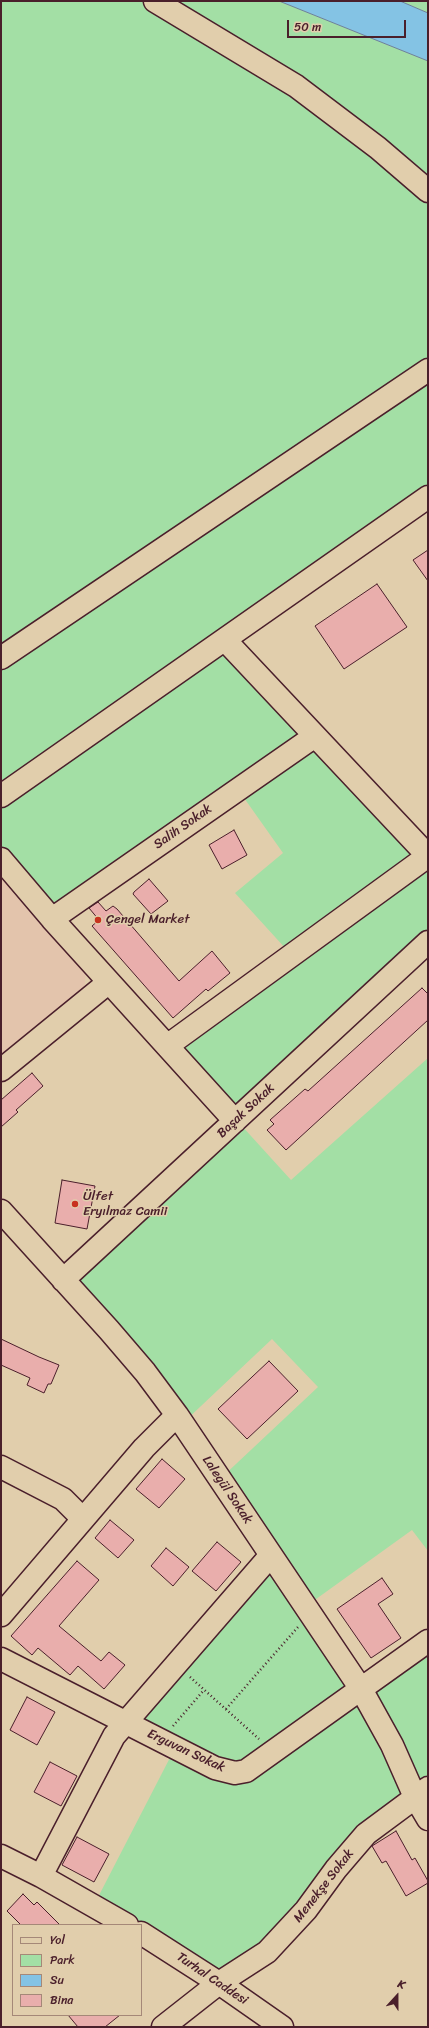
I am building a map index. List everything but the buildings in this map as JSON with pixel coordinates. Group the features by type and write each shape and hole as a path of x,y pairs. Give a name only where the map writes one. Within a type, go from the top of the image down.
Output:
{"street":[{"path":"155,1 296,86 378,148 428,191"},
{"path":"1,658 428,370"},
{"path":"1,796 428,497"},
{"path":"167,1046 428,856 225,640"},
{"name":"Salih Sokak","path":"52,919 315,736"},
{"path":"1,860 52,919 235,1121"},
{"name":"Başak Sokak","path":"63,1280 428,942"},
{"path":"1,1070 109,982"},
{"name":"Lalegül Sokak","path":"1,1211 140,1366 177,1415 361,1689 421,1793 428,1819"},
{"path":"1,1615 144,1448 177,1415"},
{"path":"1,1467 63,1499 84,1519"},
{"path":"41,1876 114,1736 271,1555"},
{"name":"Erguvan Sokak","path":"1,1659 215,1768 235,1772 246,1771 274,1752 428,1641"},
{"name":"Menekşe Sokak","path":"163,2027 219,1983 256,1960 278,1942 306,1910 354,1846 376,1825 421,1793"},
{"path":"1,1856 41,1876 126,1924"},
{"name":"Turhal Caddesi","path":"142,1934 219,1983 282,2027"}],"path":[{"path":"226,1709 310,1614"},
{"path":"176,1665 274,1752"},
{"path":"160,1740 204,1690"}],"shaded area":[{"path":"1,878 86,971 84,993 1,1058"}],"green space":[{"path":"1,1 279,1 428,61 428,497 225,640 428,856 428,942 241,1125 291,1180 428,1058 428,1551 412,1530 305,1607 361,1689 428,1641 428,1788 321,1890 219,1983 142,1935 142,1924 124,1924 94,1905 175,1748 125,1723 271,1555 220,1479 318,1387 272,1339 183,1423 63,1280 235,1121 1,856","holes":["237,788 283,853 235,893 286,949 172,1037 59,912"]},
{"path":"400,1 428,1 428,13"}],"water":[{"path":"279,1 400,1 428,13 428,61"}],"place":[{"name":"Çengel Market","path":"98,920"},
{"name":"Ülfet Eryılmaz Camii","path":"75,1204"}]}
